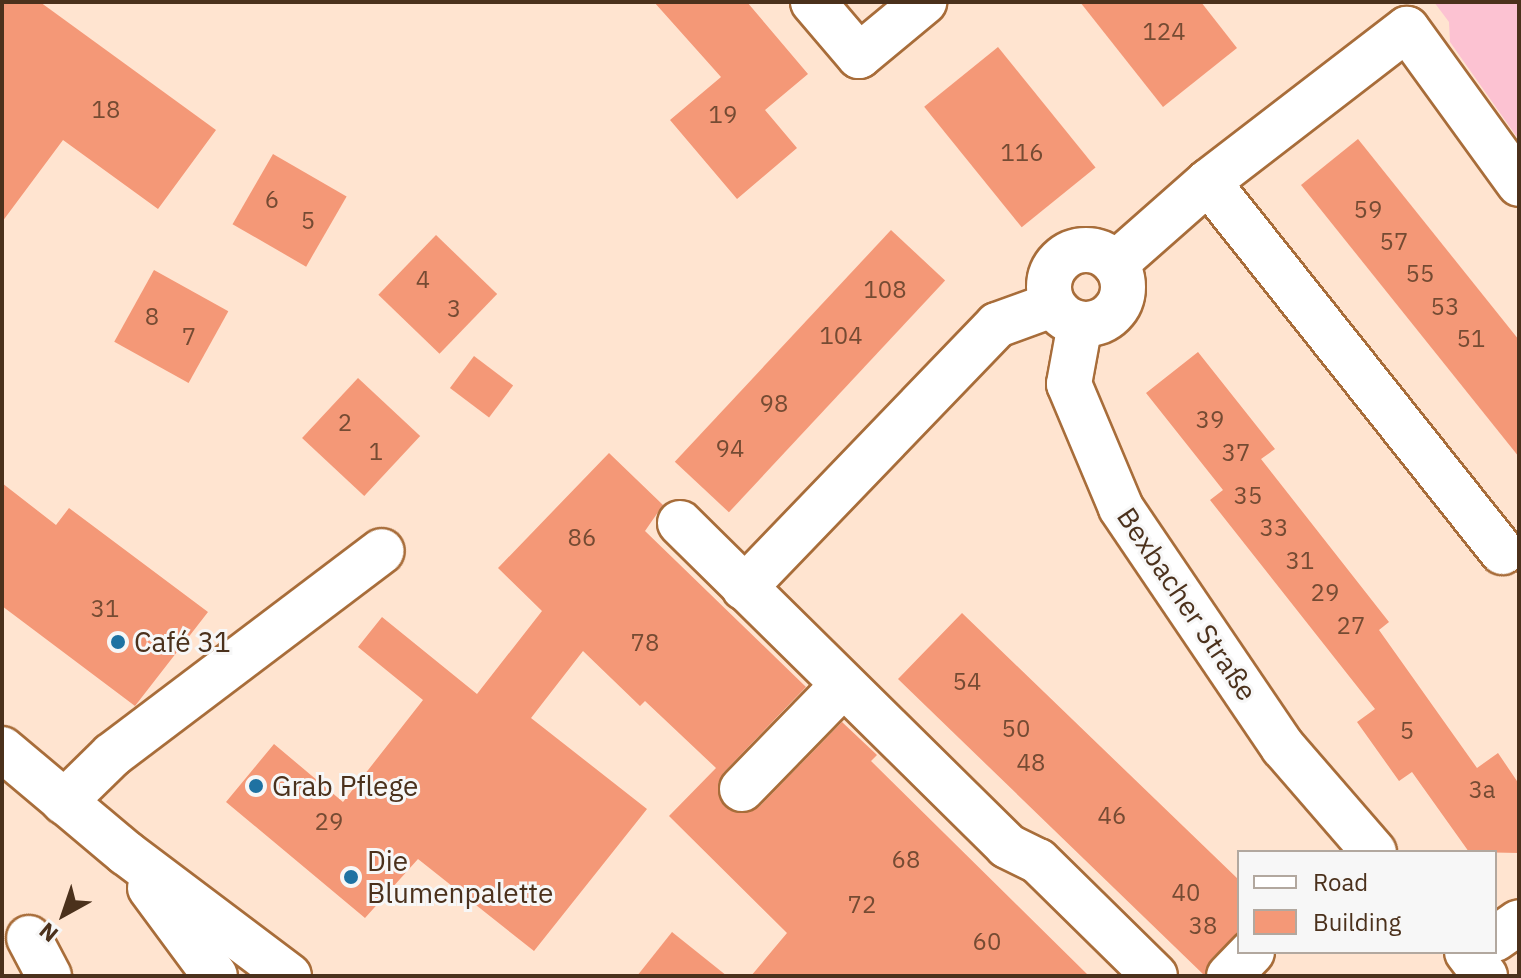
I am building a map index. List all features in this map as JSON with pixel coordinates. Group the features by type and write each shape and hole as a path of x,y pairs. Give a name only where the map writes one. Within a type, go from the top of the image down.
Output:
{"street":[{"path":"813,2 859,56 924,2"},
{"path":"744,588 997,325 1066,314 1102,321 1118,306 1123,284 1115,264 1208,182 1407,29 1519,184"},
{"path":"1208,182 1502,552"},
{"name":"Bexbacher Straße","path":"1115,264 1092,249 1065,255 1049,278 1066,314 1069,384 1121,508 1283,747 1363,848"},
{"path":"680,523 1007,846 1038,861 1155,976"},
{"path":"64,802 112,755 382,551"},
{"path":"742,789 843,685"},
{"path":"2,749 126,853 289,976"},
{"path":"126,853 215,976"},
{"path":"1497,940 1519,922"},
{"path":"29,938 49,976"},
{"path":"1229,976 1250,954"}],"shaded area":[{"path":"1434,2 1519,2 1519,140 1450,42 1449,22"}],"building":[{"path":"2,2 40,2 216,130 158,209 63,140 2,222"},
{"path":"654,2 747,2 808,74 765,110 797,148 737,199 670,120 721,77"},
{"path":"1080,2 1201,2 1237,48 1163,107"},
{"path":"998,47 1096,167 1022,227 924,107"},
{"path":"1358,139 1519,340 1519,457 1301,185"},
{"path":"273,154 347,196 306,267 232,224"},
{"path":"891,230 945,280 729,512 675,462"},
{"path":"436,235 497,294 439,354 378,295"},
{"path":"154,270 228,311 189,383 114,342"},
{"path":"1198,352 1275,449 1261,459 1389,622 1379,630 1477,768 1498,753 1519,784 1519,853 1468,850 1412,772 1399,781 1357,722 1375,709 1210,500 1223,490 1146,393"},
{"path":"474,356 513,385 489,417 450,388"},
{"path":"358,378 420,436 364,496 302,438"},
{"path":"609,453 663,505 645,531 806,687 724,772 718,784 724,806 737,813 759,807 842,722 877,755 871,761 1089,976 751,976 787,933 669,816 716,768 645,701 640,706 583,651 531,718 647,809 534,951 418,859 365,918 226,802 274,744 343,802 423,700 358,647 382,617 477,694 542,611 498,568"},
{"path":"2,483 56,525 69,508 208,612 135,706 2,606"},
{"path":"962,613 1237,878 1237,934 1211,959 1205,976 898,679"},
{"path":"672,932 727,976 637,976"}],"place":[{"name":"Café 31","path":"118,642"},
{"name":"Grab Pflege","path":"256,786"},
{"name":"Die Blumenpalette","path":"351,877"}]}
